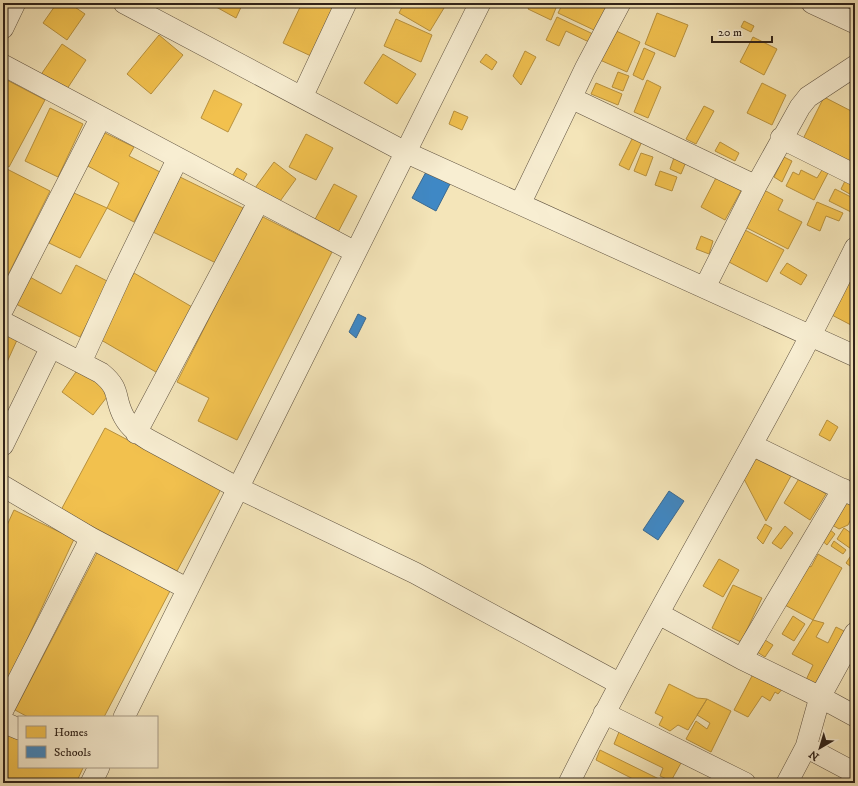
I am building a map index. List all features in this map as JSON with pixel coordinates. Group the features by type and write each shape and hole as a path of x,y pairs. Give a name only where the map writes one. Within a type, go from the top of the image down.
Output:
{"street":[{"path":"3,28 15,3"},
{"path":"124,3 405,152 855,356"},
{"path":"302,97 346,3"},
{"path":"124,716 480,3"},
{"path":"520,204 571,98 620,3"},
{"path":"812,3 855,23"},
{"path":"3,65 355,252"},
{"path":"705,287 756,186 796,113 808,97 850,75"},
{"path":"571,98 756,186"},
{"path":"3,309 101,117"},
{"path":"782,138 855,175"},
{"path":"81,362 178,158"},
{"path":"136,433 259,201"},
{"path":"569,783 604,713 812,336 855,248"},
{"path":"3,322 101,372 112,382 124,416 136,433 238,488 415,574 620,684"},
{"path":"3,445 51,347"},
{"path":"742,659 849,492 752,445"},
{"path":"4,488 91,538 188,588"},
{"path":"3,710 91,538"},
{"path":"659,614 742,659 820,696 855,716"},
{"path":"787,783 806,747 820,696 855,633"},
{"path":"604,713 744,783"},
{"path":"3,722 18,729"},
{"path":"806,747 855,773"},
{"path":"91,783 98,768"}],"building: Homes":[{"path":"57,3 69,3 85,14 67,40 43,23"},
{"path":"209,3 243,3 236,18"},
{"path":"302,3 336,3 311,56 283,43"},
{"path":"404,3 435,3 444,8 430,31 399,13"},
{"path":"531,3 544,3 556,8 551,20 528,9"},
{"path":"563,3 599,3 608,7 596,31 558,13"},
{"path":"657,13 688,25 675,57 645,44"},
{"path":"557,17 593,34 589,42 566,31 559,46 546,40"},
{"path":"396,19 432,35 421,62 384,46"},
{"path":"744,21 754,26 751,32 741,27"},
{"path":"614,30 640,42 627,72 600,60"},
{"path":"159,35 183,55 151,94 127,74"},
{"path":"753,37 777,49 764,75 740,62"},
{"path":"62,44 86,60 65,92 40,76"},
{"path":"644,48 655,53 643,80 633,75"},
{"path":"525,51 536,57 521,85 513,76"},
{"path":"383,54 416,74 397,104 364,83"},
{"path":"486,54 497,62 492,70 480,62"},
{"path":"618,72 629,76 623,91 612,87"},
{"path":"5,79 45,100 9,167 3,164 3,83"},
{"path":"647,80 661,87 648,118 634,112"},
{"path":"596,83 622,94 618,105 591,94"},
{"path":"762,83 786,95 772,125 747,113"},
{"path":"214,90 242,104 228,132 201,118"},
{"path":"824,97 855,113 855,169 801,143"},
{"path":"704,106 714,111 696,144 686,139"},
{"path":"50,108 83,124 58,177 25,161"},
{"path":"454,111 468,117 462,130 449,124"},
{"path":"103,132 134,147 129,156 160,172 134,222 107,208 119,183 86,165"},
{"path":"635,133 644,137 629,170 619,165"},
{"path":"306,134 333,148 316,180 289,167"},
{"path":"720,142 739,153 735,161 715,151"},
{"path":"676,152 688,157 681,174 670,169"},
{"path":"641,153 653,157 646,176 634,171"},
{"path":"784,157 792,161 782,182 774,177"},
{"path":"274,162 296,179 278,204 255,188"},
{"path":"3,167 50,191 3,285"},
{"path":"237,168 247,174 240,186 230,180"},
{"path":"801,170 817,178 822,170 828,173 814,200 786,186 793,172 799,175"},
{"path":"660,171 677,177 672,191 655,185"},
{"path":"718,174 743,187 725,220 701,207"},
{"path":"180,177 243,208 216,263 153,232"},
{"path":"845,181 855,187 855,197 841,189"},
{"path":"334,184 357,196 336,236 313,223"},
{"path":"835,189 855,199 855,214 829,201"},
{"path":"764,190 783,200 778,210 802,222 788,249 745,227"},
{"path":"74,193 107,208 80,258 49,243"},
{"path":"817,202 843,213 839,221 826,216 820,231 807,225"},
{"path":"261,216 332,252 237,440 198,421 209,398 177,382"},
{"path":"745,230 784,250 767,282 729,262"},
{"path":"701,236 713,241 709,254 696,249"},
{"path":"787,263 807,275 801,285 780,273"},
{"path":"76,265 109,282 80,337 14,303 28,276 61,294"},
{"path":"134,273 199,311 161,375 96,337"},
{"path":"847,274 855,278 855,316 851,325 828,313"},
{"path":"3,334 17,340 3,371"},
{"path":"78,369 110,393 93,415 62,392"},
{"path":"827,420 838,427 830,441 819,435"},
{"path":"105,428 221,489 177,571 61,510"},
{"path":"756,456 791,476 766,521 744,479"},
{"path":"800,477 826,494 810,520 784,503"},
{"path":"842,498 855,505 855,511 848,525 839,529 829,523"},
{"path":"14,510 74,539 3,691 3,534"},
{"path":"765,524 772,528 763,544 757,538"},
{"path":"785,526 793,533 781,549 772,543"},
{"path":"828,528 835,534 827,545 819,538"},
{"path":"844,528 855,536 855,570 846,563 854,551 837,539"},
{"path":"834,541 846,550 843,554 831,546"},
{"path":"97,553 170,591 105,716 26,716 15,710"},
{"path":"818,554 842,568 813,620 781,603 804,563 811,567"},
{"path":"719,559 739,570 723,597 703,586"},
{"path":"733,585 762,598 741,642 712,628"},
{"path":"793,616 805,624 794,641 782,634"},
{"path":"813,620 824,623 816,637 828,643 836,627 846,632 817,688 805,682 813,665 792,654"},
{"path":"765,640 773,645 765,657 757,652"},
{"path":"753,674 773,686 778,681 784,687 778,694 775,692 770,701 762,696 748,717 734,710"},
{"path":"669,684 697,698 707,699 688,730 678,725 670,731 659,725 663,717 655,713"},
{"path":"707,699 731,711 711,752 686,739 696,721 707,729 710,723 697,715"},
{"path":"3,730 18,738 18,768 83,768 76,783 3,783"},
{"path":"619,732 681,763 671,781 660,776 663,768 614,744"},
{"path":"600,750 661,780 659,783 633,783 635,780 596,760"}],"building: Schools":[{"path":"426,172 450,184 436,211 412,198"},
{"path":"358,314 366,318 356,338 349,332"},
{"path":"669,491 684,501 658,540 643,530"}]}
